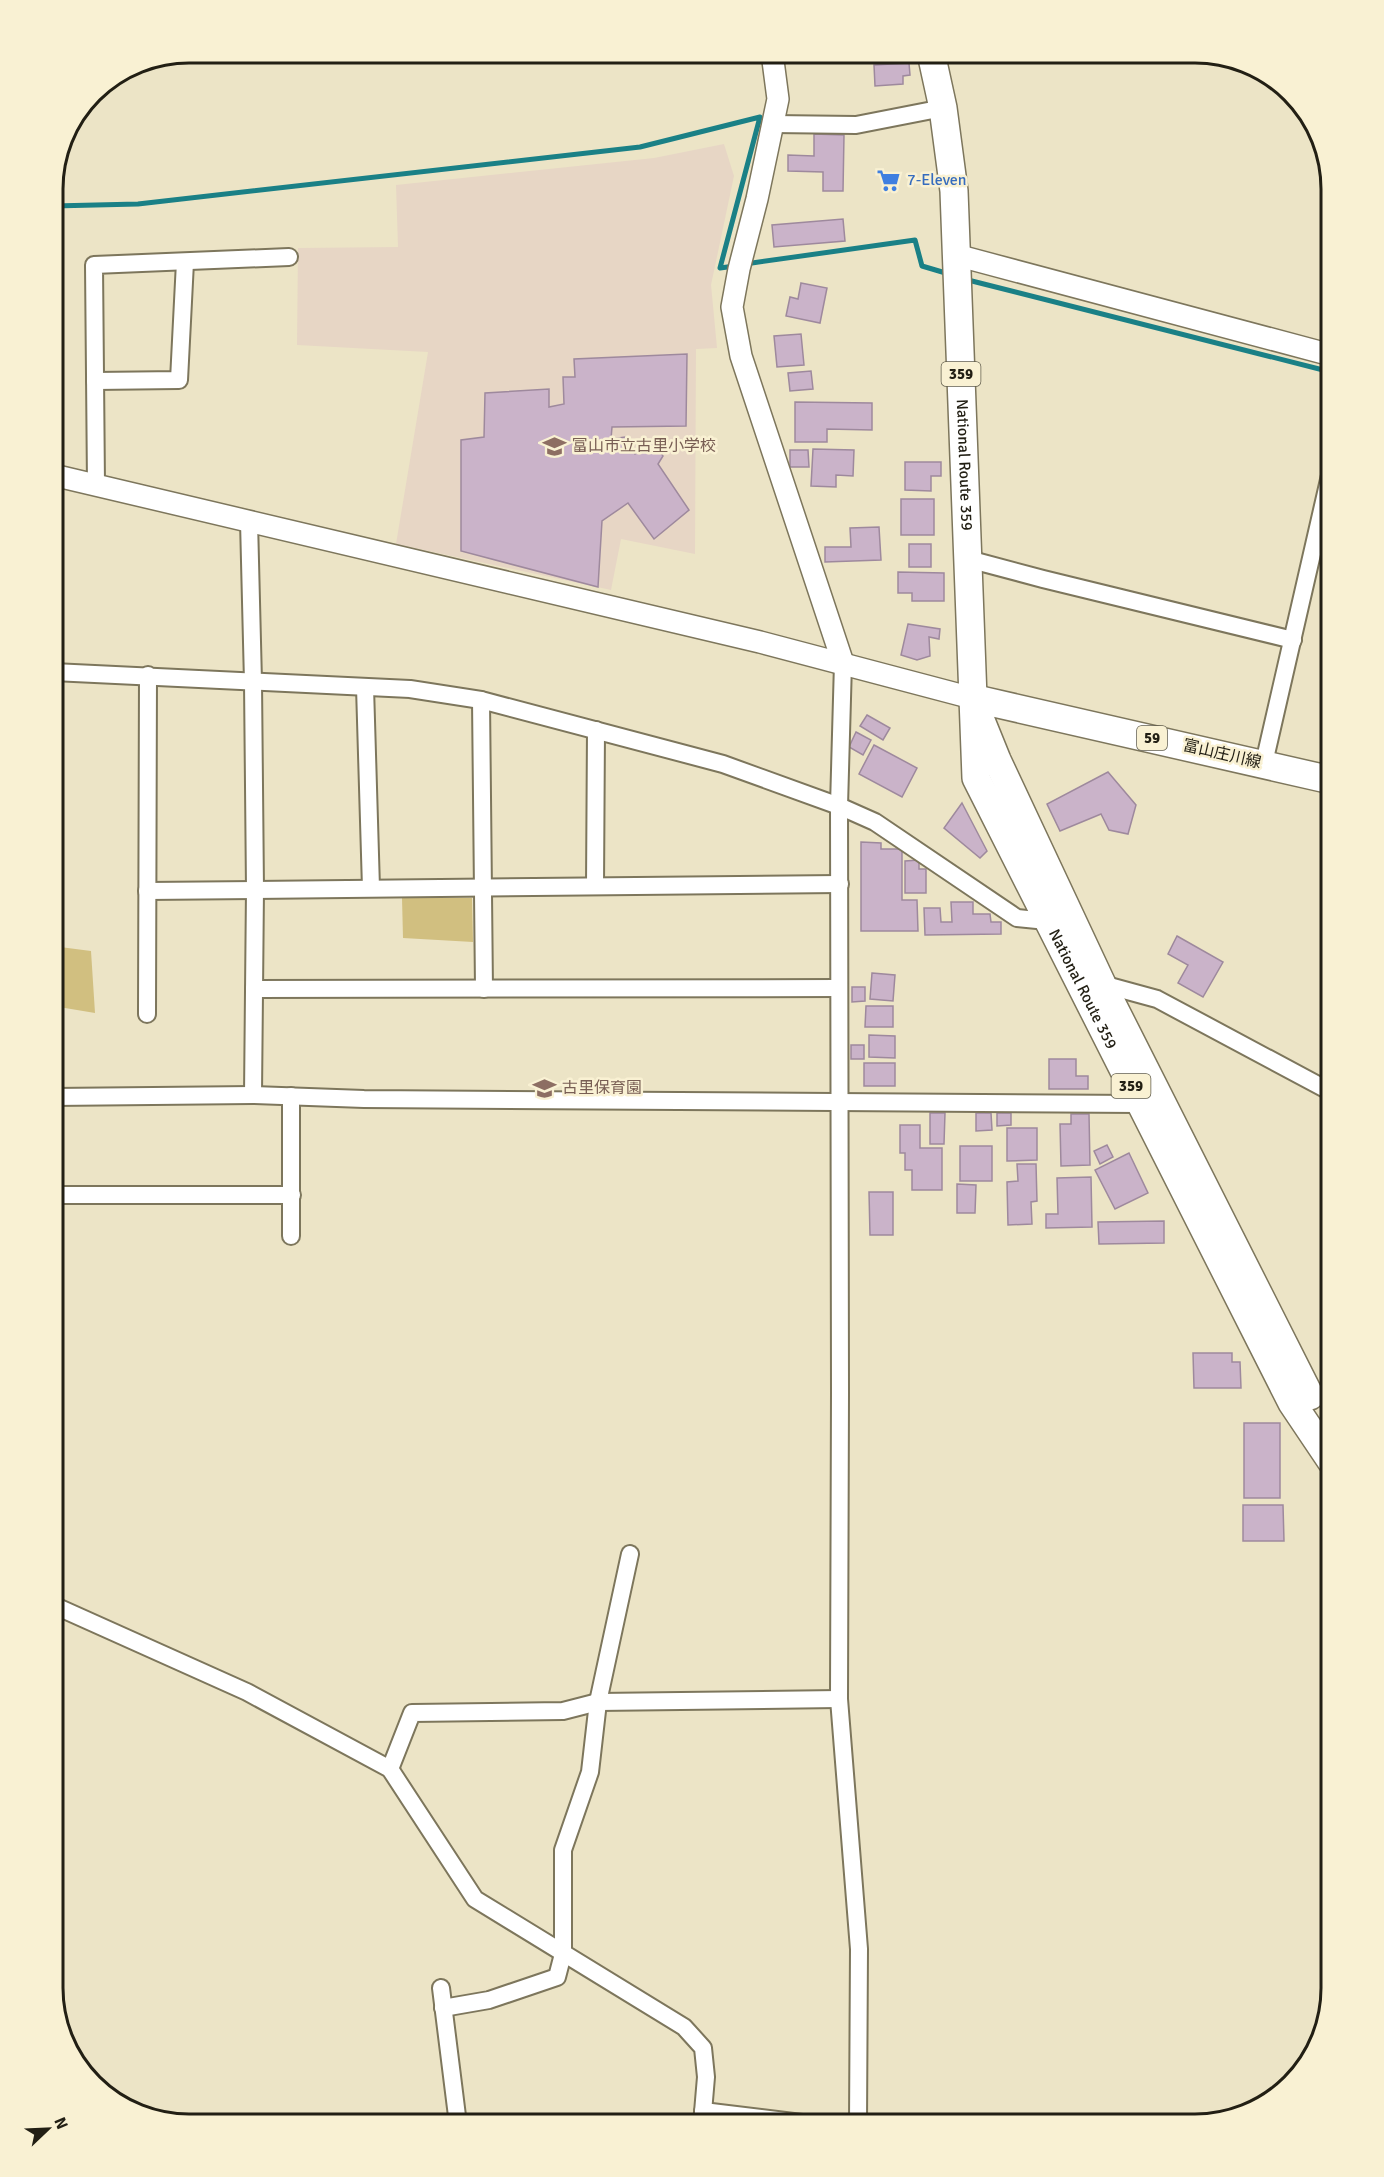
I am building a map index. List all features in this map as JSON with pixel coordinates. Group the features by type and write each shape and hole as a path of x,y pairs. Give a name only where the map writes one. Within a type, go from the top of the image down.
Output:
{"main road":[{"name":"National Route 359","path":"933,63 943,108 954,191 976,778 1292,1402 1321,1445"},
{"name":"National Route 359","path":"972,698 997,760 1102,984 1309,1395 1321,1412"},
{"name":"富山庄川線","path":"972,698 1321,777"}],"street":[{"path":"773,63 778,99 732,307 741,356 843,663 839,806 839,1699 859,1949 858,2114"},
{"path":"773,124 856,125 943,108"},
{"path":"956,255 1321,352"},
{"path":"96,485 94,265 288,257"},
{"path":"95,381 180,380 185,262"},
{"path":"63,477 843,663 972,698"},
{"path":"1264,764 1321,519"},
{"path":"249,521 255,889 253,1095"},
{"path":"968,559 1293,640"},
{"path":"63,672 410,689 481,700 723,764 839,806 875,822 1017,918 1047,921"},
{"path":"147,1014 148,675"},
{"path":"365,687 371,888"},
{"path":"481,700 484,989"},
{"path":"595,885 596,730"},
{"path":"147,891 840,884"},
{"path":"1102,984 1157,999 1321,1086"},
{"path":"254,989 839,988"},
{"path":"63,1097 253,1095 364,1099 1140,1104"},
{"path":"291,1096 291,1236"},
{"path":"63,1195 292,1195"},
{"path":"443,2008 489,2000 557,1977 563,1954 563,1850 590,1772 598,1702 630,1554"},
{"path":"63,1610 247,1692 390,1769 475,1899 684,2027 703,2048 706,2077 702,2114"},
{"path":"390,1769 412,1713 563,1711 598,1702 839,1699"},
{"path":"441,1988 457,2114"}],"shaded area":[{"name":"富山市立古里小学校","path":"724,144 734,176 711,285 717,348 696,349 695,554 621,539 611,590 396,544 428,352 297,345 298,248 398,247 396,185 654,158"},
{"path":"402,898 472,898 473,942 403,938"},
{"path":"63,947 91,951 95,1013 63,1008"}],"building":[{"path":"909,63 910,75 903,76 903,84 875,86 874,65"},
{"path":"814,134 844,135 843,191 823,191 823,172 788,171 788,155 814,156"},
{"path":"843,219 845,241 774,247 772,225"},
{"path":"801,283 827,288 820,323 786,316 790,297 798,299"},
{"path":"801,334 804,365 777,367 774,336"},
{"path":"687,354 686,426 612,427 611,439 625,437 635,454 653,442 663,456 658,464 689,510 654,539 628,503 602,521 598,587 461,551 461,440 484,437 485,393 549,389 549,407 564,404 563,377 575,377 574,359"},
{"path":"811,371 813,389 790,391 788,373"},
{"path":"795,402 872,403 872,430 827,429 827,442 795,442"},
{"path":"813,449 854,450 853,476 836,475 836,487 811,486"},
{"path":"790,450 808,450 809,467 790,467"},
{"path":"905,462 941,462 941,476 931,476 931,491 905,490"},
{"path":"901,499 934,499 934,535 901,535"},
{"path":"879,527 881,560 825,562 825,547 851,547 850,528"},
{"path":"909,544 931,544 931,567 909,567"},
{"path":"898,572 944,573 944,601 912,601 912,593 898,593"},
{"path":"908,624 940,629 939,639 929,637 930,656 917,660 901,655"},
{"path":"867,715 890,728 883,740 860,726"},
{"path":"856,732 871,740 863,755 849,747"},
{"path":"874,745 917,768 902,797 859,774"},
{"path":"1108,772 1136,805 1128,834 1109,830 1101,814 1060,831 1047,804"},
{"path":"962,803 987,851 980,858 944,828"},
{"path":"861,842 881,843 881,849 902,849 902,900 917,900 918,931 861,931"},
{"path":"919,860 919,869 926,869 926,893 905,893 905,861"},
{"path":"951,902 973,902 973,914 990,914 991,922 1001,922 1001,934 925,935 924,908 940,908 941,922 952,922"},
{"path":"1177,936 1223,962 1203,997 1178,983 1188,965 1168,954"},
{"path":"872,973 895,975 893,1001 870,999"},
{"path":"852,987 865,987 865,1001 852,1002"},
{"path":"866,1006 893,1006 893,1027 865,1027"},
{"path":"869,1035 895,1036 895,1058 869,1057"},
{"path":"851,1045 864,1045 864,1059 851,1059"},
{"path":"1049,1059 1076,1059 1076,1076 1088,1076 1088,1089 1049,1089"},
{"path":"864,1063 895,1063 895,1086 864,1086"},
{"path":"930,1113 945,1113 944,1144 930,1144"},
{"path":"976,1113 991,1113 992,1130 976,1131"},
{"path":"997,1113 1011,1113 1011,1125 997,1126"},
{"path":"1071,1114 1089,1114 1090,1165 1061,1166 1060,1124 1071,1124"},
{"path":"900,1125 920,1125 920,1148 942,1148 942,1190 912,1190 912,1170 905,1170 905,1153 900,1153"},
{"path":"1007,1128 1037,1128 1037,1160 1007,1161"},
{"path":"1107,1145 1113,1157 1100,1164 1094,1151"},
{"path":"960,1146 992,1146 992,1181 960,1181"},
{"path":"1129,1153 1148,1193 1115,1209 1095,1170"},
{"path":"1017,1164 1036,1164 1037,1201 1031,1202 1032,1224 1008,1225 1007,1182 1018,1181"},
{"path":"1091,1177 1092,1227 1046,1228 1046,1214 1058,1214 1057,1178"},
{"path":"957,1184 976,1185 975,1213 957,1213"},
{"path":"869,1192 893,1192 893,1235 870,1235"},
{"path":"1164,1221 1164,1243 1099,1244 1098,1222"},
{"path":"1193,1353 1232,1353 1232,1362 1240,1362 1241,1388 1194,1388"},
{"path":"1244,1423 1280,1423 1280,1498 1244,1498"},
{"path":"1243,1505 1283,1505 1284,1541 1243,1541"}],"waterway":[{"path":"63,206 138,204 640,147 760,117 720,268 735,266"},
{"path":"745,264 915,240 922,266 949,274"},
{"path":"964,279 1321,369"}],"place":[{"name":"7-Eleven","path":"889,180"},
{"name":"富山市立古里小学校","path":"554,446"},
{"name":"古里保育園","path":"544,1088"}]}
